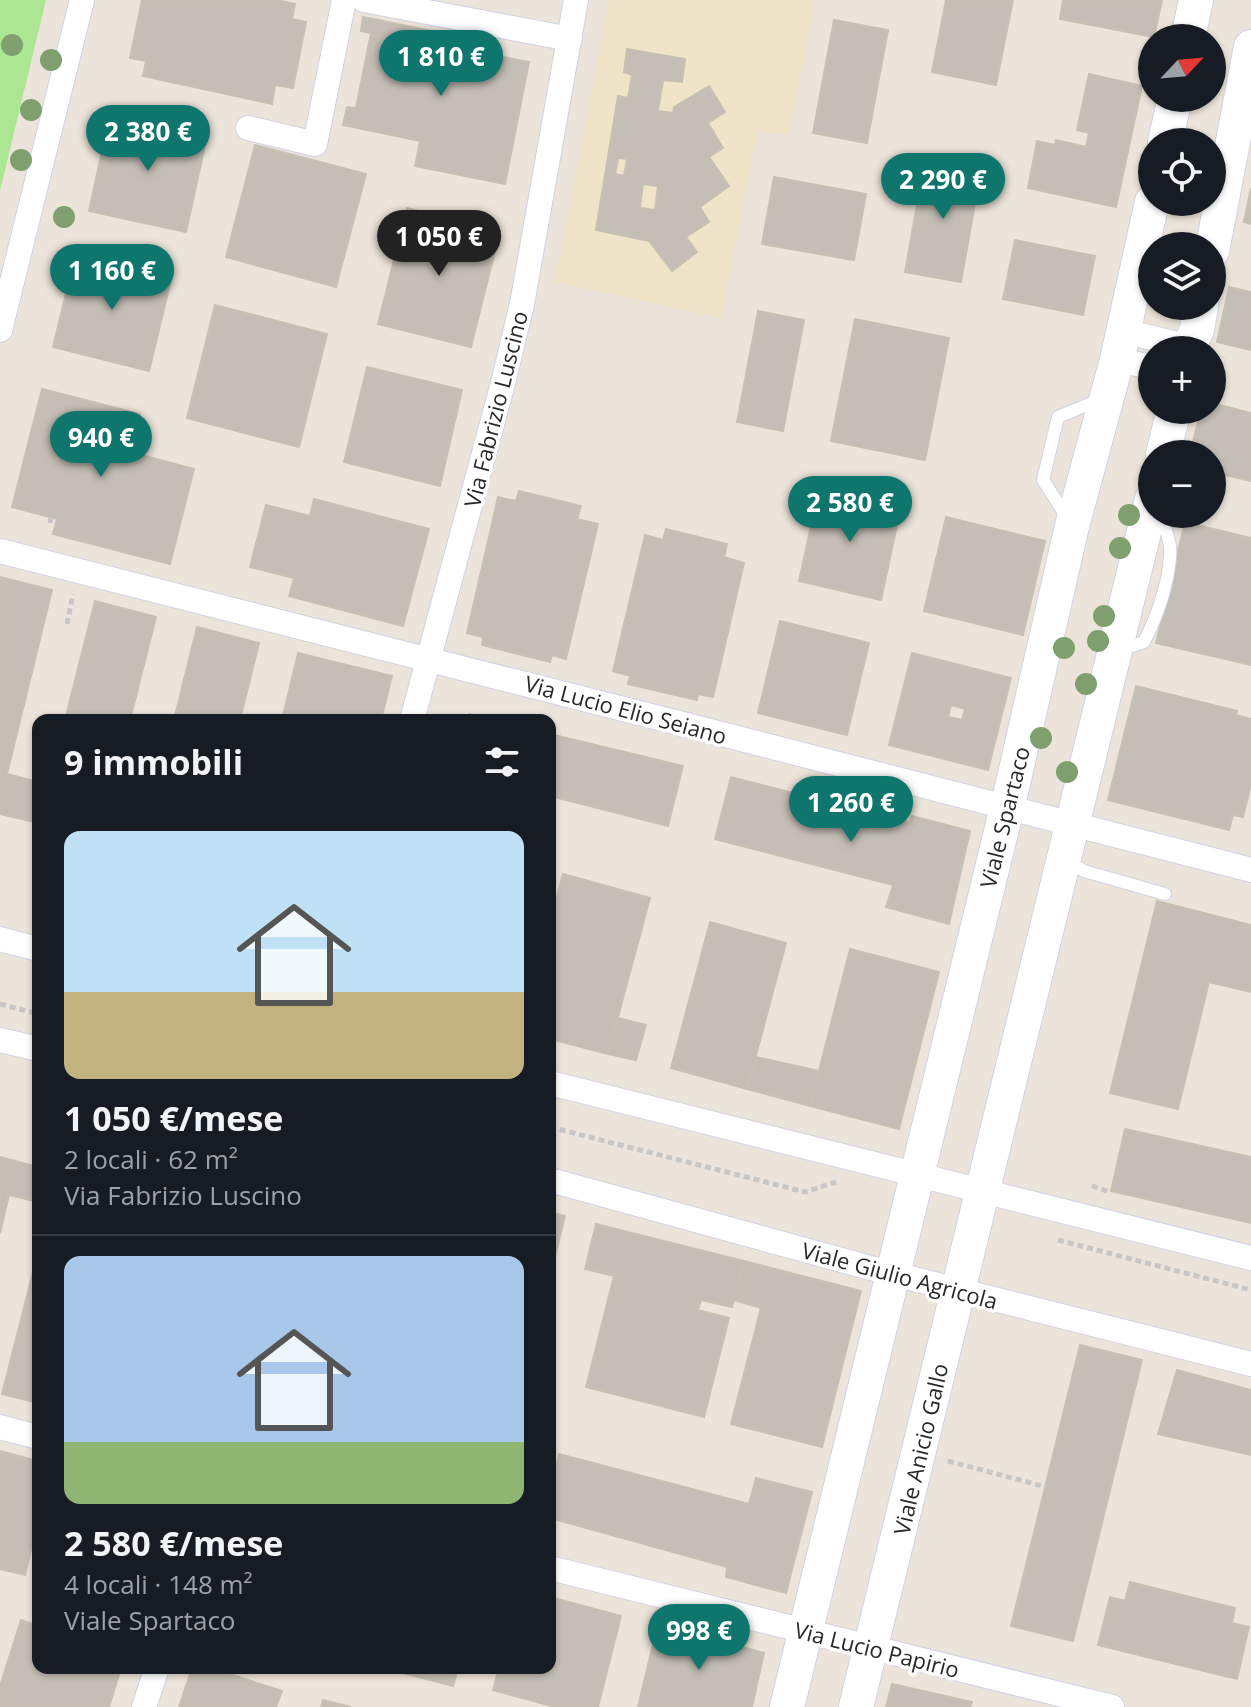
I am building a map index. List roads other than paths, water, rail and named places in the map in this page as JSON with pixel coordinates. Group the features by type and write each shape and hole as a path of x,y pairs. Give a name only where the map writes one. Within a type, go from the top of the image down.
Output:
{"street":[{"path":"0,330 82,0"},
{"path":"248,128 315,144 344,0"},
{"path":"364,0 570,39"},
{"name":"Via Fabrizio Luscino","path":"413,714 522,304 576,0"},
{"path":"1191,24 1196,0"},
{"path":"1216,232 1251,47"},
{"name":"Viale Spartaco","path":"894,1273 1149,216"},
{"path":"1120,346 1138,347"},
{"path":"1120,346 1138,358"},
{"path":"981,1190 1145,528"},
{"name":"Via Lucio Elio Seiano","path":"0,551 1251,870"},
{"path":"0,939 32,947"},
{"path":"0,1040 32,1048"},
{"path":"556,1085 1251,1258"},
{"name":"Viale Giulio Agricola","path":"556,1182 958,1290 1251,1364"},
{"name":"Viale Anicio Gallo","path":"856,1707 981,1190"},
{"path":"787,1707 894,1273"},
{"path":"0,1427 32,1435"},
{"name":"Via Lucio Papirio","path":"556,1569 1112,1707"},
{"path":"144,1707 155,1674"}],"lane":[{"path":"1113,651 1144,642 1155,621 1171,555 1166,528"},
{"path":"1065,859 1084,871 1165,894"}]}
